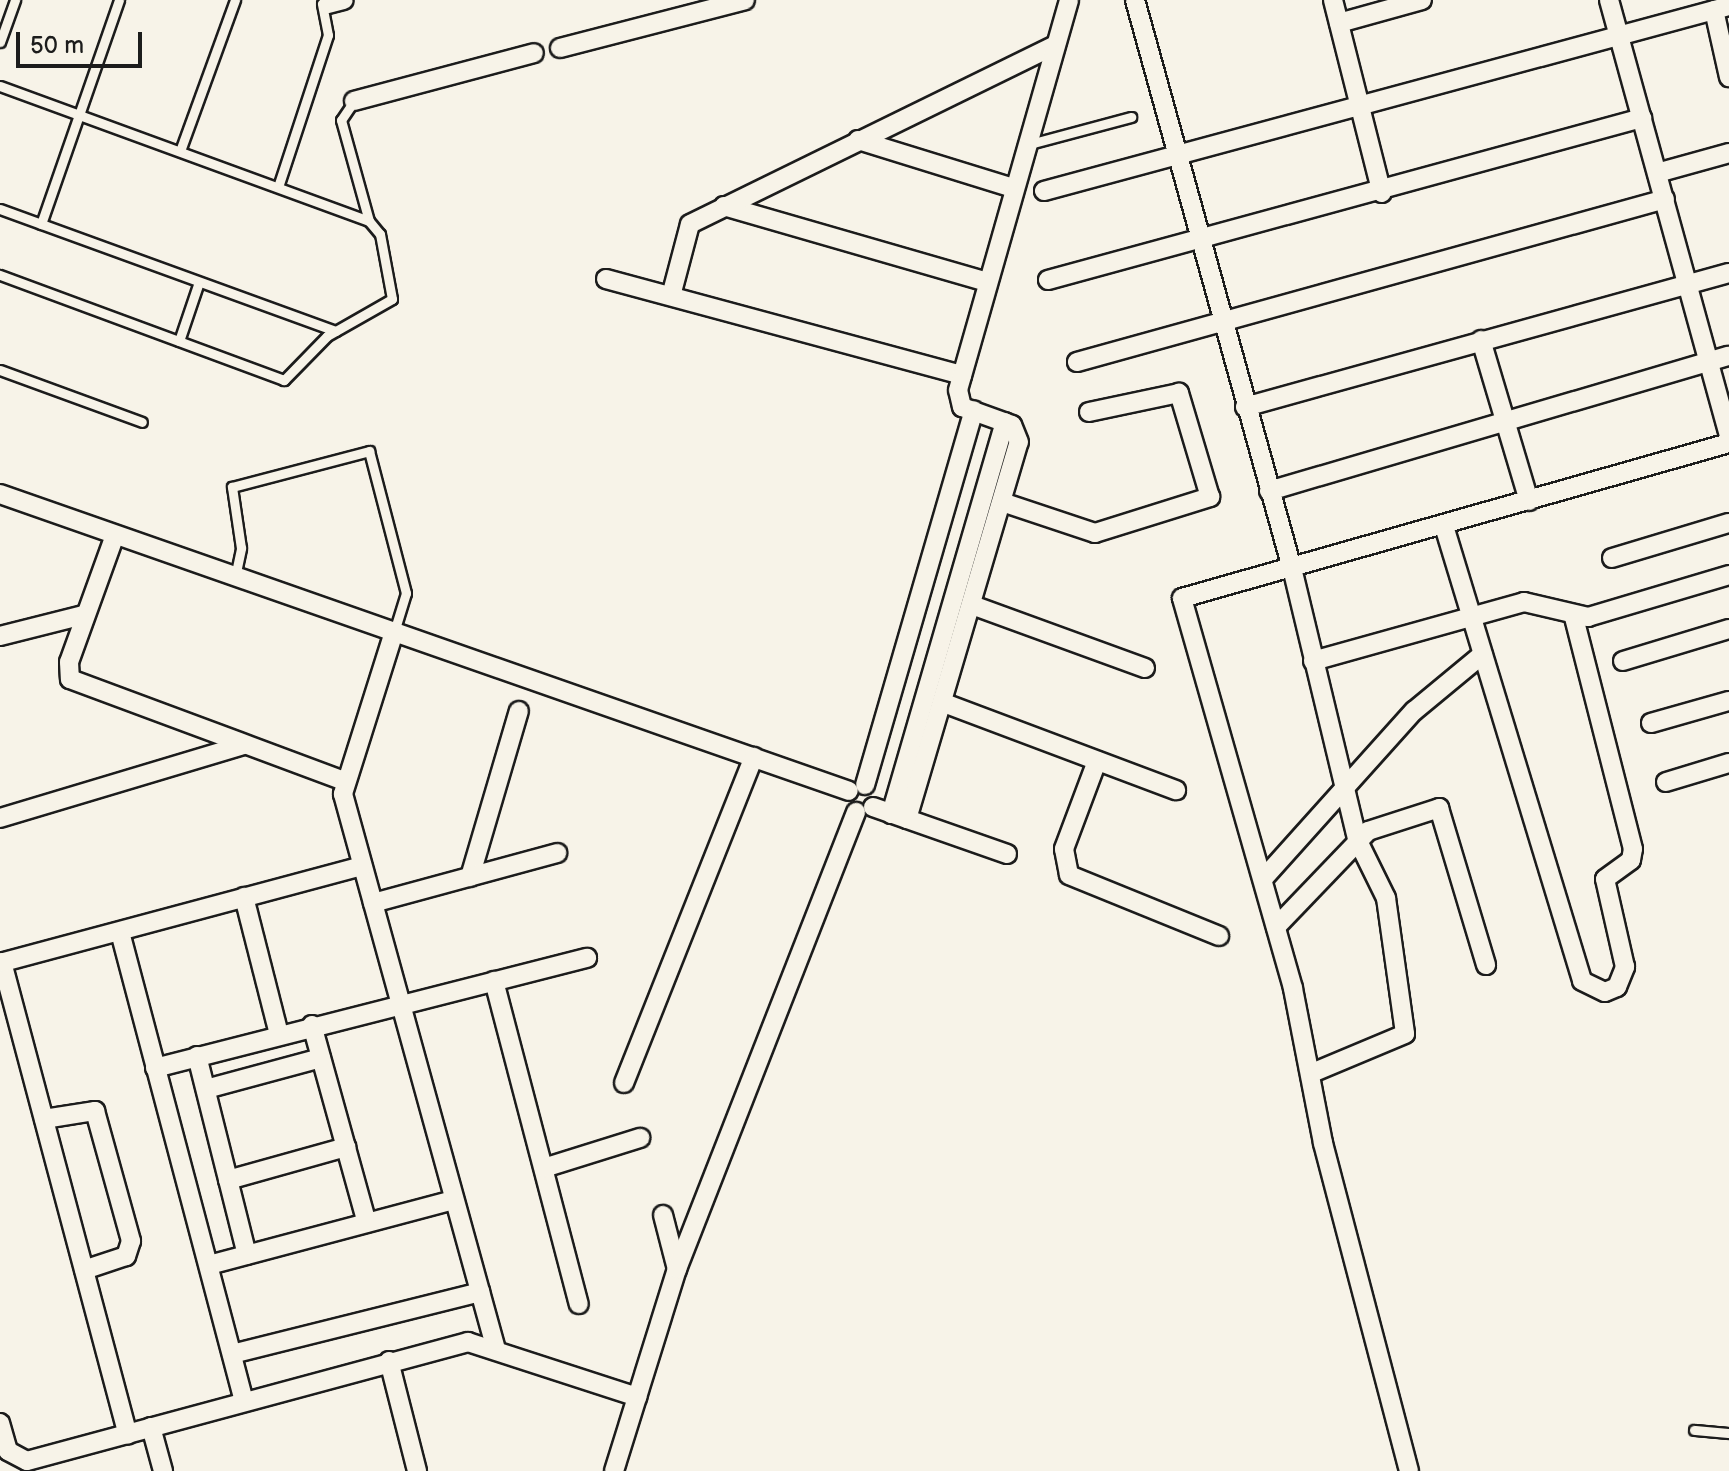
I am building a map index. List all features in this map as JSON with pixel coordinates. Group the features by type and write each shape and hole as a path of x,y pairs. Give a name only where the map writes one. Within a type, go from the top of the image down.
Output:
{"street":[{"path":"560,48 745,0"},
{"path":"899,816 944,703 1019,435 1005,422 959,402 962,375 1025,145 1069,0"},
{"path":"1135,0 1293,572 1357,839 1386,898 1406,1026 1399,1040 1314,1072"},
{"path":"1333,0 1382,193"},
{"path":"1339,23 1422,0"},
{"path":"1609,0 1688,284 1720,359 1729,435"},
{"path":"1044,191 1721,8 1729,77"},
{"path":"671,296 686,231 724,206 1056,45"},
{"path":"354,101 534,53"},
{"path":"1048,280 1382,193 1642,118"},
{"path":"858,140 1013,188"},
{"path":"1657,173 1729,153"},
{"path":"1077,362 1665,199"},
{"path":"724,206 987,282"},
{"path":"1245,407 1729,273"},
{"path":"606,279 962,375"},
{"path":"1481,340 1529,501"},
{"path":"1269,491 1720,359"},
{"path":"1002,502 1095,533 1210,497 1179,393 1089,412"},
{"path":"614,1471 677,1269 864,810 857,788 974,411"},
{"path":"899,816 1005,422"},
{"path":"1409,1471 1323,1143 1314,1072 1263,879 1182,598 1293,572 1729,443"},
{"path":"0,494 754,757 857,788"},
{"path":"1612,558 1729,523"},
{"path":"1444,526 1582,981 1605,992 1617,987 1625,967 1605,879 1631,860 1633,849 1574,618"},
{"path":"115,535 83,615 67,672 77,685 342,780"},
{"path":"1313,661 1470,614 1524,602 1574,618 1729,575"},
{"path":"972,605 1145,668"},
{"path":"0,636 83,615"},
{"path":"1623,661 1729,629"},
{"path":"394,632 342,780 362,866 403,1004 453,1200 495,1346"},
{"path":"1263,879 1414,711 1483,654"},
{"path":"1651,723 1729,701"},
{"path":"944,703 1176,790"},
{"path":"470,877 519,711"},
{"path":"0,818 243,745"},
{"path":"624,1083 754,757"},
{"path":"1097,761 1064,849 1069,875 1219,936"},
{"path":"1666,782 1729,763"},
{"path":"864,810 899,816 1007,854"},
{"path":"1276,927 1357,839 1380,825 1443,812 1486,965"},
{"path":"373,903 557,853"},
{"path":"128,1434 1,963 362,866"},
{"path":"244,897 279,1034"},
{"path":"120,932 244,1400"},
{"path":"155,1068 312,1025 587,958"},
{"path":"494,981 579,1304"},
{"path":"312,1025 367,1223"},
{"path":"197,1056 247,1255"},
{"path":"206,1089 321,1058"},
{"path":"44,1119 95,1111 123,1210 131,1250 84,1270"},
{"path":"544,1168 640,1138"},
{"path":"228,1180 346,1147"},
{"path":"209,1265 453,1200"},
{"path":"663,1215 677,1269"},
{"path":"232,1354 480,1292"},
{"path":"0,1423 8,1451 20,1461 457,1344 495,1346 637,1397"},
{"path":"389,1361 417,1471"},
{"path":"151,1427 163,1471"}],"lane":[{"path":"0,42 15,0"},
{"path":"41,224 119,0"},
{"path":"180,151 235,0"},
{"path":"278,187 328,35 331,1"},
{"path":"0,86 369,221"},
{"path":"0,275 284,380 335,331 392,299 380,234 369,221 341,120 354,101"},
{"path":"1025,145 1131,117"},
{"path":"0,209 335,331"},
{"path":"179,341 199,282"},
{"path":"0,370 142,422"},
{"path":"235,577 241,548 232,487 369,451 406,593 394,632"},
{"path":"1694,1430 1729,1433"}]}
